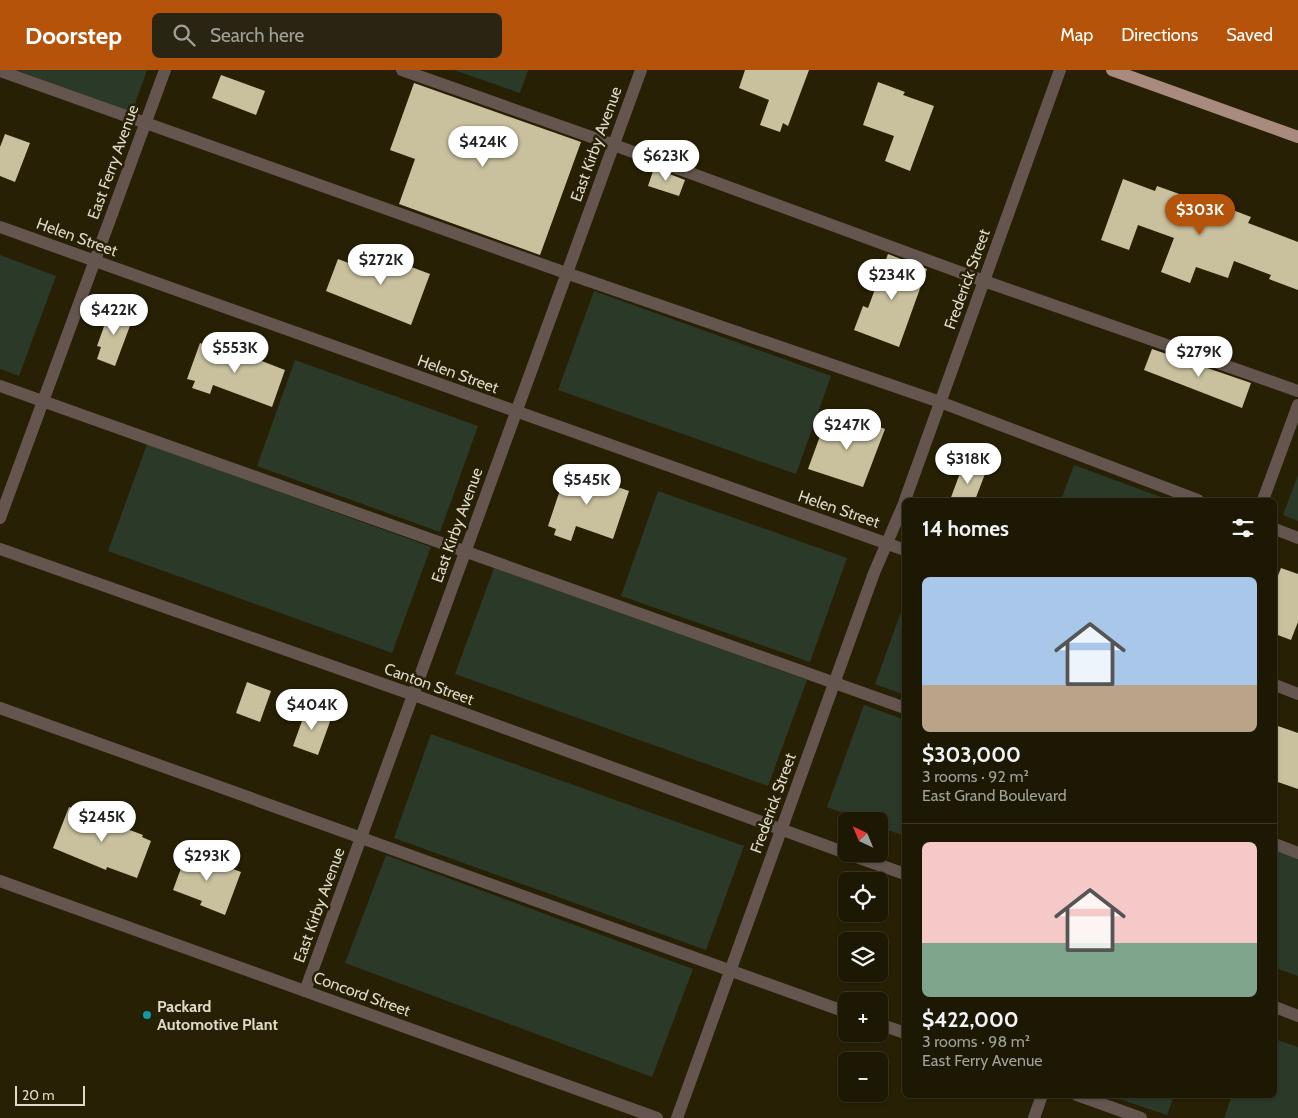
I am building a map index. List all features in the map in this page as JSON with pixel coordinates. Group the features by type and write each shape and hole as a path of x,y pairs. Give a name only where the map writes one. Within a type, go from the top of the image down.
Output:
{"main road":[{"path":"1112,70 1298,137"}],"street":[{"name":"East Ferry Avenue","path":"0,518 165,70"},
{"path":"402,70 614,144 984,281 1298,392"},
{"name":"East Kirby Avenue","path":"305,991 360,837 414,695 514,412 641,70"},
{"name":"Frederick Street","path":"906,498 1060,70"},
{"path":"0,72 566,273 940,402 1193,498"},
{"name":"Helen Street","path":"0,227 514,412 902,549"},
{"path":"0,386 902,707"},
{"path":"1264,498 1298,405"},
{"name":"Frederick Street","path":"677,1118 874,573 902,508"},
{"path":"1277,530 1298,538"},
{"name":"Canton Street","path":"0,549 414,695 838,850"},
{"path":"1277,686 1298,694"},
{"path":"0,708 838,1009"},
{"path":"1277,845 1298,852"},
{"name":"Canton Street","path":"872,862 902,873"},
{"name":"Concord Street","path":"0,881 657,1118"},
{"path":"1277,1008 1298,1016"},
{"path":"888,1027 902,1032"},
{"path":"1034,1118 1041,1098"},
{"path":"1085,1098 1141,1118"}],"green space":[{"path":"16,70 147,70 132,112"},
{"path":"454,70 528,70 520,93"},
{"path":"0,255 56,276 19,376 0,369"},
{"path":"594,291 831,376 796,474 558,390"},
{"path":"295,360 478,426 440,532 257,466"},
{"path":"147,444 431,547 392,653 108,551"},
{"path":"1074,465 1164,498 1062,498"},
{"path":"1298,475 1298,521 1283,515"},
{"path":"658,491 847,558 810,662 621,596"},
{"path":"494,568 807,680 768,786 455,674"},
{"path":"902,609 902,694 875,684"},
{"path":"864,705 902,719 902,835 888,830 888,812 840,812 827,807"},
{"path":"431,734 744,846 706,950 394,838"},
{"path":"1277,851 1298,858 1298,976 1277,969"},
{"path":"386,855 693,969 652,1077 345,963"},
{"path":"1277,1040 1298,1047 1298,1118 1224,1118 1231,1098 1277,1098"},
{"path":"1116,1098 1173,1098 1167,1115"}],"building":[{"path":"745,70 809,70 788,126 783,123 780,132 760,125 769,100 739,88"},
{"path":"221,75 265,91 256,115 212,98"},
{"path":"878,82 905,92 903,95 934,106 910,171 885,161 894,136 863,125"},
{"path":"414,83 581,142 540,255 399,204 415,159 390,150"},
{"path":"5,134 30,143 15,182 0,176 0,147"},
{"path":"654,168 685,180 679,196 648,186"},
{"path":"1123,179 1155,191 1157,186 1185,196 1184,199 1222,213 1225,207 1251,217 1248,223 1298,242 1298,290 1269,279 1271,275 1234,261 1228,278 1196,267 1190,283 1161,272 1174,238 1138,225 1129,250 1101,240"},
{"path":"375,249 399,259 398,262 430,274 411,325 326,291 338,259 367,270"},
{"path":"888,254 927,269 899,347 854,330 863,306 868,308"},
{"path":"111,307 134,315 115,366 97,359 101,347 97,346"},
{"path":"212,342 285,370 272,407 213,385 210,394 192,388 195,381 187,379 200,343 211,347"},
{"path":"1152,349 1251,383 1242,408 1144,370"},
{"path":"827,417 858,429 861,420 885,429 863,487 808,469"},
{"path":"963,465 985,474 976,498 951,498"},
{"path":"567,469 629,491 613,539 576,526 571,541 554,535 556,529 548,526"},
{"path":"1281,568 1298,574 1298,622 1291,640 1277,635 1277,578"},
{"path":"247,682 271,691 260,722 236,713"},
{"path":"307,707 332,716 318,755 293,746"},
{"path":"1277,726 1298,733 1298,789 1277,782"},
{"path":"69,807 143,835 142,837 151,841 137,878 107,867 106,870 53,848"},
{"path":"187,852 241,872 225,915 200,905 202,901 173,890"}],"place":[{"name":"Packard Automotive Plant","path":"147,1015"}]}
